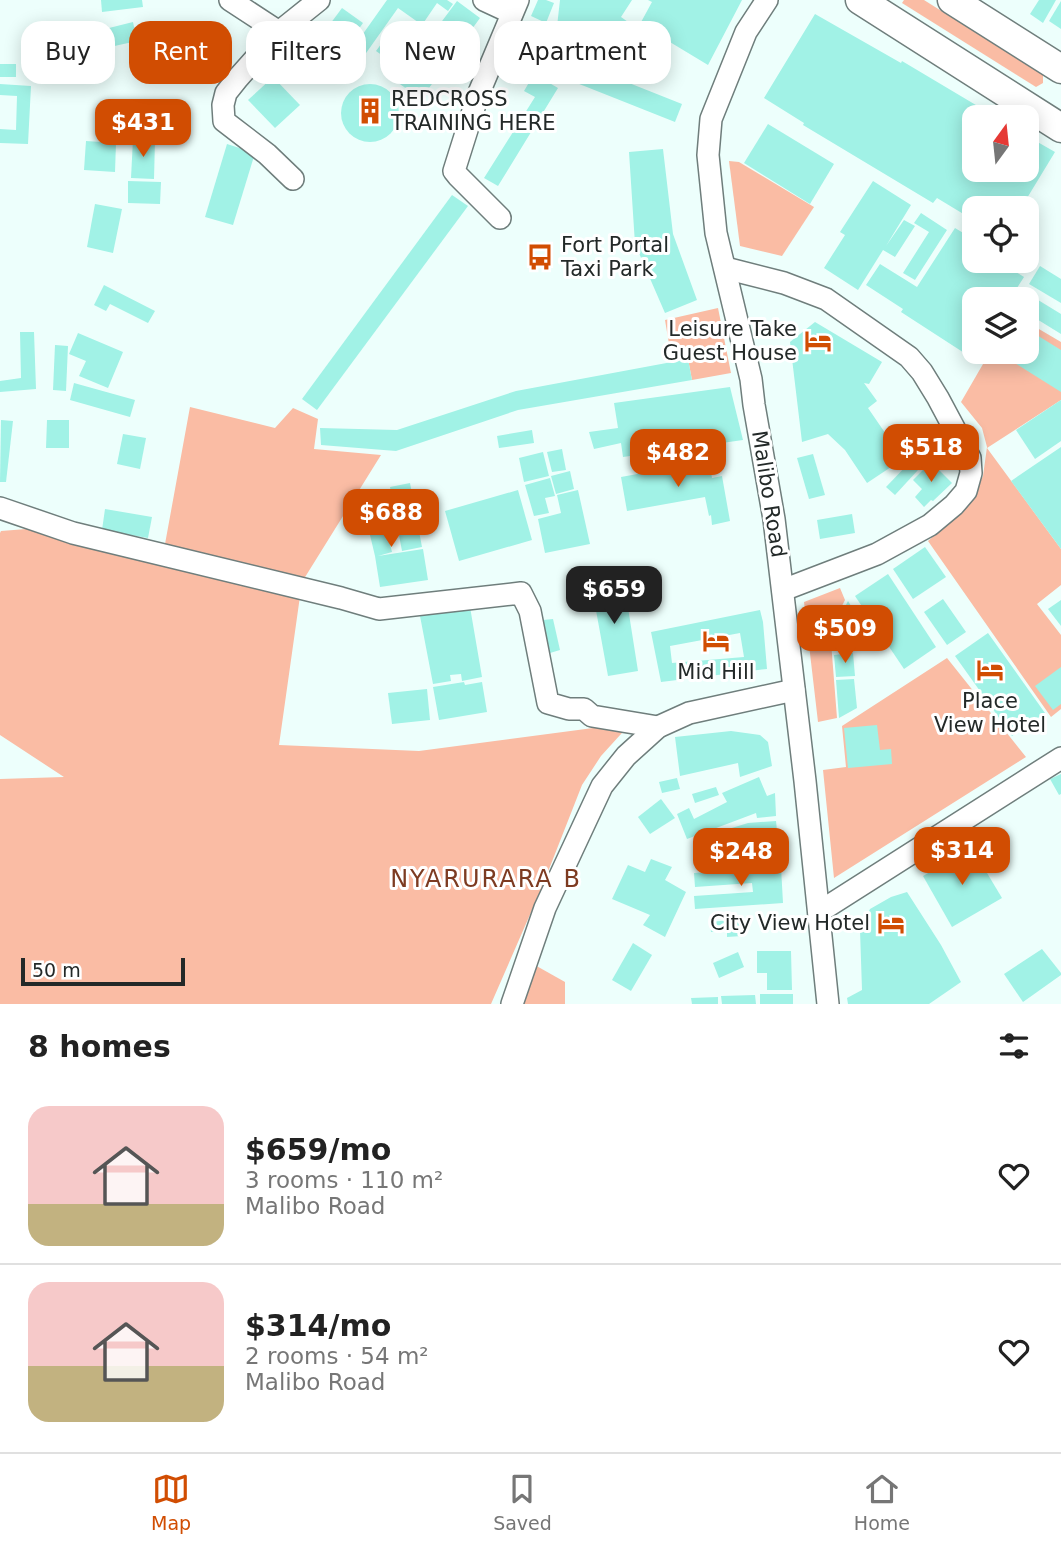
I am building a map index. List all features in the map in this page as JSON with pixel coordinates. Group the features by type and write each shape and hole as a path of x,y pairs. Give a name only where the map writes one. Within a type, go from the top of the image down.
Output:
{"main road":[{"path":"860,0 1058,118"},
{"path":"952,0 1061,69"}],"street":[{"path":"230,0 262,21"},
{"path":"292,21 318,0"},
{"path":"484,0 515,7 478,94 454,171 500,218"},
{"name":"Malibo Road","path":"767,0 746,32 711,119 708,155 716,233 751,379 774,519 828,1004"},
{"path":"246,69 226,93 223,105 224,121 293,179"},
{"path":"724,268 784,283 826,299 909,357 938,398 970,458 971,473 966,491 930,525 877,554 783,590"},
{"path":"0,508 73,533 379,609 521,593 530,611 548,703 569,709 584,709 592,716 658,726"},
{"path":"512,1004 545,908 603,786 626,756 658,726 689,713 794,690"},
{"path":"819,912 1061,758"}],"shaded area":[{"path":"904,0 924,0 1043,75 1043,83 1036,87 902,3"},
{"path":"729,161 739,162 814,207 782,256 740,246"},
{"path":"718,308 731,373 692,380 688,359 672,362 665,320"},
{"path":"1039,329 1061,342 1061,400 987,448 1061,549 1061,585 1037,604 1061,635 1061,709 1051,717 928,541 973,497 983,476 987,447 982,428 961,402 983,364 1039,364"},
{"path":"190,407 275,428 293,408 318,419 314,449 381,455 302,582 279,745 419,751 631,723 601,756 582,785 542,887 491,1004 0,1004 0,779 64,777 0,735 0,533 39,528 163,555"},
{"path":"840,588 845,600 830,629 837,718 818,722 804,602"},
{"path":"947,658 1026,757 834,878 823,770 846,767 842,726"},
{"path":"533,964 565,982 565,1004 515,1004"}],"building":[{"path":"101,0 142,0 143,7 102,12"},
{"path":"387,0 447,0 453,4 448,11 437,3 425,21 416,21 398,8 389,21 380,21 380,33 366,53 366,30"},
{"path":"538,0 554,3 547,21 531,16"},
{"path":"560,0 632,0 621,17 627,21 558,21"},
{"path":"648,0 742,0 708,65 671,43 671,21 642,21 652,2"},
{"path":"1039,0 1056,0 1043,23 1030,14"},
{"path":"457,1 480,18 478,21 442,21"},
{"path":"1061,1 1061,29 1049,21"},
{"path":"342,8 360,21 332,21"},
{"path":"815,14 976,105 962,105 962,182 1037,182 1028,196 962,196 962,213 937,198 933,203 803,125 804,123 764,98"},
{"path":"129,23 129,43 115,46 115,26"},
{"path":"0,64 16,64 16,77 0,77"},
{"path":"0,84 31,86 28,144 0,143 0,129 16,130 17,96 0,95"},
{"path":"265,84 280,84 300,105 275,128 248,100"},
{"name":"REDCROSS TRAINING HERE","path":"370,84 386,89 394,97 399,113 394,129 386,137 370,142 354,137 346,129 341,113 346,97 354,89"},
{"path":"400,84 432,84 421,99"},
{"path":"528,84 551,84 558,88 498,186 484,178 535,97 524,91"},
{"path":"579,84 632,84 682,104 675,122"},
{"path":"768,124 834,164 810,204 744,163"},
{"path":"133,139 155,140 154,179 131,178"},
{"path":"86,141 116,143 115,172 84,170"},
{"path":"1040,143 1055,152 1040,177"},
{"path":"227,144 255,153 233,225 205,217"},
{"path":"663,149 673,234 697,300 665,313 635,244 629,152"},
{"path":"128,181 161,182 160,204 128,203"},
{"path":"873,181 911,205 886,246 904,220 915,226 895,257 883,250 858,290 824,268 845,235 840,232"},
{"path":"452,195 468,206 317,410 302,399"},
{"path":"95,204 122,209 113,253 87,247"},
{"path":"921,213 947,230 915,280 903,273 929,232 914,223"},
{"path":"955,228 962,232 962,273 1018,273 1024,277 1018,287 962,287 962,352 901,312 903,309 866,285 880,264 917,287"},
{"path":"1039,268 1061,279 1061,303 1039,290 1039,287 1029,284 1036,273 1039,273"},
{"path":"104,285 155,311 148,323 110,304 106,311 94,305"},
{"path":"1039,301 1061,314 1061,334 1039,320"},
{"path":"815,322 882,362 869,384 864,383 877,401 868,408 903,459 867,483 845,450 828,434 802,442 790,342"},
{"path":"20,332 34,332 36,389 0,392 0,381 21,378"},
{"path":"78,333 123,352 108,388 79,376 86,361 69,354"},
{"path":"1039,336 1061,350 1061,392 1016,364 1039,364"},
{"path":"55,345 68,346 66,391 53,390"},
{"path":"688,359 692,380 518,410 396,451 321,445 320,428 397,430 516,391"},
{"path":"74,383 135,400 130,417 70,400"},
{"path":"730,387 743,440 623,457 621,443 594,449 589,432 618,428 614,403"},
{"path":"1061,400 1061,441 1035,459 1016,430"},
{"path":"1,420 13,421 6,482 0,482"},
{"path":"47,420 69,420 69,448 46,448"},
{"path":"532,430 534,443 499,448 497,436"},
{"path":"123,434 146,438 140,469 117,464"},
{"path":"1061,447 1061,549 1011,481"},
{"path":"562,449 566,470 552,472 547,452"},
{"path":"543,452 549,476 524,482 519,458"},
{"path":"813,454 825,495 809,499 797,458"},
{"path":"709,461 712,478 722,476 730,521 712,525 705,497 627,511 621,477"},
{"path":"910,462 918,470 895,495 886,487"},
{"path":"931,462 952,483 924,507 915,497 922,489 913,480"},
{"path":"570,471 574,489 556,494 551,476"},
{"path":"550,478 555,496 545,498 549,513 534,516 525,485"},
{"path":"410,483 422,547 402,551 390,487"},
{"path":"376,489 392,552 378,556 423,549 428,580 380,587 360,493"},
{"path":"518,490 532,540 459,561 445,511"},
{"path":"578,490 590,544 545,553 538,519 561,513 557,495"},
{"path":"105,509 152,517 148,538 102,530"},
{"path":"852,514 855,533 820,539 817,520"},
{"path":"925,547 946,577 913,599 893,569"},
{"path":"612,574 619,595 626,595 638,671 608,676 588,579"},
{"path":"888,574 936,647 904,669 855,596"},
{"path":"943,599 966,632 947,645 924,612"},
{"path":"1061,600 1061,626 1048,609"},
{"path":"848,601 868,634 850,647 834,650 833,631"},
{"path":"470,607 482,677 462,681 461,674 450,675 451,681 433,684 420,616"},
{"path":"760,610 767,669 661,682 651,632","holes":["740,633 744,657 672,663 670,646"]},
{"path":"553,619 560,650 550,653 543,620"},
{"path":"988,633 1045,713 1012,736 955,656"},
{"path":"853,653 855,676 836,677 834,655"},
{"path":"1061,667 1061,704 1053,710 1035,686"},
{"path":"854,679 857,708 839,718 836,680"},
{"path":"464,682 465,685 482,682 487,712 439,720 433,687"},
{"path":"427,689 430,720 392,724 388,693"},
{"path":"877,725 880,750 891,749 892,764 848,768 844,728"},
{"path":"731,731 760,735 768,742 772,766 740,777 738,763 680,776 675,737"},
{"path":"1061,774 1061,794 1059,795 1050,779"},
{"path":"759,777 767,796 775,793 776,816 757,818 756,813 687,839 677,814 689,808 694,819 727,802 722,793"},
{"path":"677,778 680,789 662,793 659,782"},
{"path":"716,787 719,795 695,803 692,794"},
{"path":"661,799 675,818 650,834 638,817"},
{"path":"776,821 780,859 700,865 699,852 750,848 750,841 696,845 696,839 748,823"},
{"path":"972,848 1002,898 952,927 923,876"},
{"path":"651,859 672,867 665,880 686,892 665,937 643,925 650,915 612,899 628,865 645,872"},
{"path":"781,867 783,903 695,909 694,896 753,892 752,883 695,887 694,873"},
{"path":"907,892 961,982 929,1004 848,1004 847,998 862,990 860,930 870,909 891,897"},
{"path":"741,919 742,936 727,937 727,931 711,932 710,922"},
{"path":"633,943 652,955 631,991 612,980"},
{"path":"1042,949 1061,975 1023,1002 1004,974"},
{"path":"757,951 791,951 792,990 767,990 767,973 757,973"},
{"path":"738,952 744,967 719,978 713,963"},
{"path":"760,994 793,994 793,1004 760,1004"},
{"path":"755,995 756,1004 722,1004 721,996"},
{"path":"718,997 718,1004 692,1004 691,998"}],"place":[{"name":"REDCROSS TRAINING HERE","path":"370,111"},
{"name":"Fort Portal Taxi Park","path":"540,257"},
{"name":"Leisure Take Guest House","path":"818,341"},
{"name":"Mid Hill","path":"716,641"},
{"name":"Place View Hotel","path":"990,670"},
{"name":"City View Hotel","path":"891,923"}],"district":[{"name":"NYARURARA B","path":"486,879"}]}
